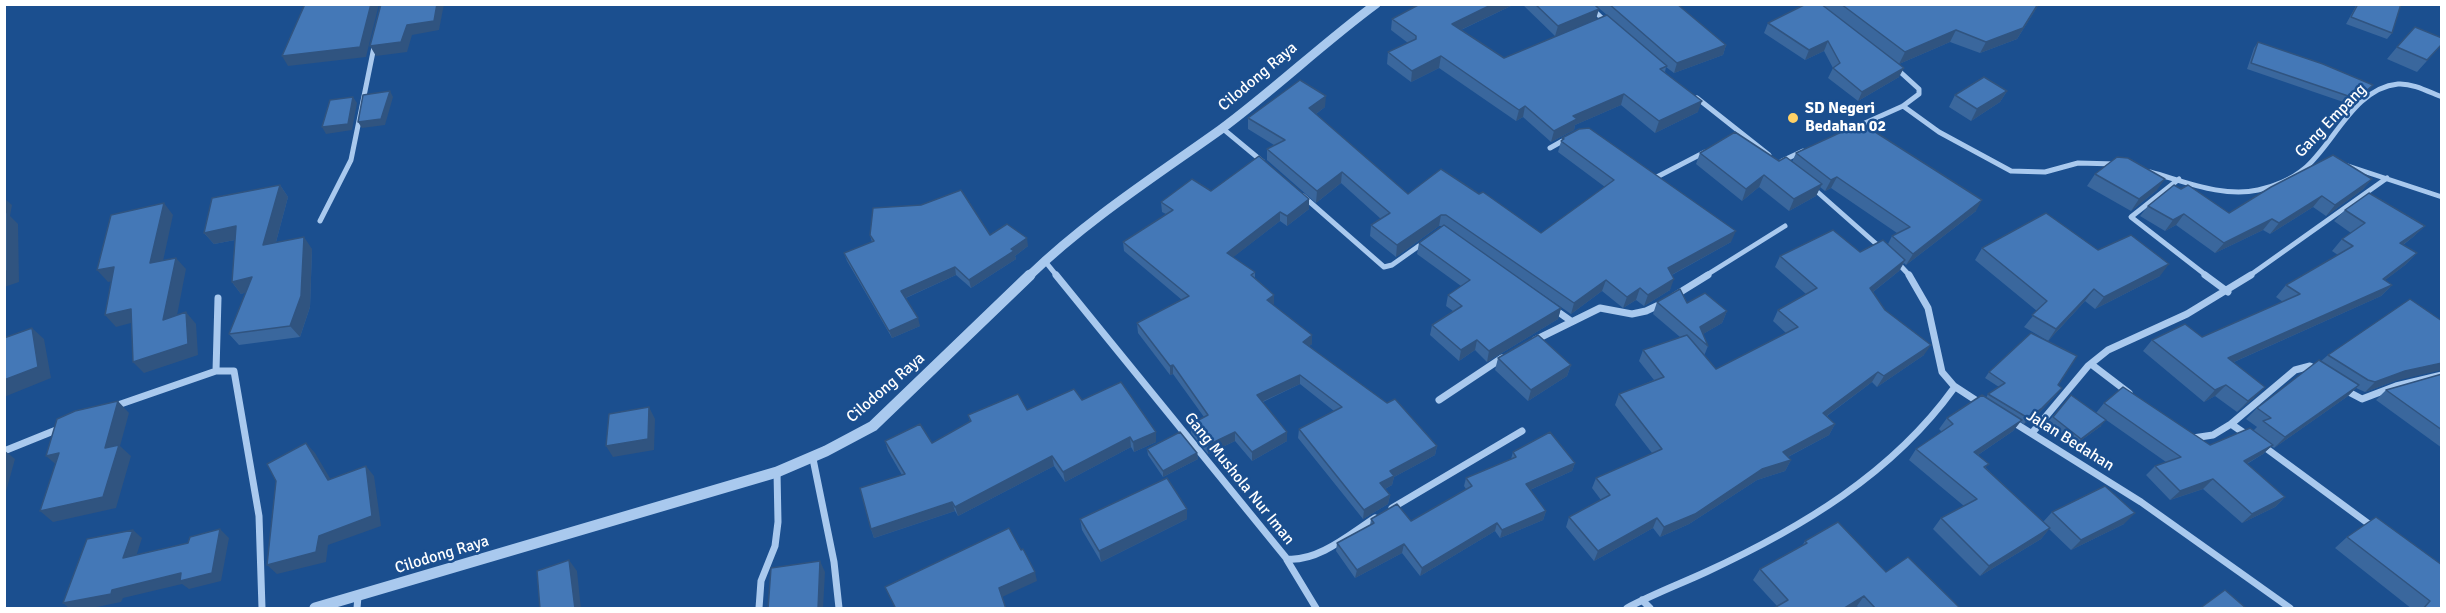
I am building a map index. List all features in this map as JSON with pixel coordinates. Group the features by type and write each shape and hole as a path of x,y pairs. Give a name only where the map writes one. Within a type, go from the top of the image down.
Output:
{"street":[{"name":"Cilodong Raya","path":"315,609 358,603 689,497 777,472 813,459 873,426 1044,260 1125,196 1222,128 1333,36 1376,4"},
{"path":"1587,4 1612,27"},
{"path":"1594,25 1604,21"},
{"path":"320,221 351,160 376,38"},
{"path":"1851,130 1903,106 1919,94 1919,89 1891,63"},
{"name":"Gang Empang","path":"2141,170 2206,186 2256,190 2304,170 2348,118 2375,93 2390,85 2400,83 2442,97"},
{"path":"1692,94 1788,169"},
{"path":"1903,106 1939,132 2011,171 2045,172 2088,163 2120,165"},
{"path":"1222,128 1273,170"},
{"path":"1730,138 1740,133"},
{"path":"1550,148 1575,135"},
{"path":"1779,162 1810,148"},
{"path":"1647,178 1656,179 1710,150"},
{"path":"2316,156 2326,159"},
{"path":"2336,162 2442,197"},
{"path":"2032,433 2091,364 2121,342 2187,314 2228,291 2387,177"},
{"path":"2179,179 2131,217 2138,225 2228,291"},
{"path":"1806,183 1907,271 1917,285 1930,315 1934,344 1945,377 1954,388 1983,405"},
{"path":"1298,191 1384,267 1392,265 1429,238"},
{"path":"1532,342 1600,308 1631,316 1642,314 1785,226"},
{"name":"Gang Mushola Nur Iman","path":"1044,260 1287,559 1295,562 1309,557 1522,431"},
{"path":"216,371 218,298"},
{"path":"1552,307 1571,321"},
{"path":"1439,400 1512,352"},
{"path":"2091,364 2138,400"},
{"path":"2186,436 2203,438 2231,424 2304,365 2310,366 2326,377"},
{"path":"111,408 216,371 234,370 259,516 261,609"},
{"path":"2335,383 2362,399 2396,386 2442,375"},
{"path":"1627,609 1767,541 1842,495 1900,452 1940,412 1954,388"},
{"name":"Jalan Bedahan","path":"2003,416 2141,502 2290,609"},
{"path":"4,451 69,424"},
{"path":"2231,424 2250,437"},
{"path":"2259,444 2379,532"},
{"path":"813,459 834,561 839,609"},
{"path":"759,609 761,581 775,546 778,522 777,472"},
{"path":"1287,559 1316,609"},
{"path":"1642,600 1650,609"}],"building":[{"path":"305,4 371,4 360,47 282,56"},
{"path":"381,4 437,4 434,21 407,25 401,42 370,46"},
{"path":"1420,4 1493,4 1452,24 1504,58 1607,15 1667,66 1660,69 1702,101 1659,121 1624,94 1573,116 1577,119 1554,131 1525,106 1519,110 1441,56 1412,71 1388,52 1416,39 1416,36 1392,19"},
{"path":"1535,4 1594,4 1599,9 1558,26"},
{"path":"1609,4 1677,4 1726,45 1677,63"},
{"path":"1806,4 1821,4 1904,68 1862,92 1833,68 1840,63 1828,41 1809,50 1768,23"},
{"path":"1841,4 2038,4 2023,28 1986,42 1956,30 1905,52"},
{"path":"2358,4 2401,4 2392,33 2351,17"},
{"path":"2415,27 2442,38 2442,44 2427,60 2397,47"},
{"path":"2258,42 2323,64 2373,85 2357,99 2251,63"},
{"path":"1984,77 2007,91 1977,109 1955,95"},
{"path":"1300,80 1326,96 1309,108 1408,194 1441,169 1479,194 1483,192 1541,233 1614,180 1561,141 1564,139 1562,138 1579,129 1589,128 1736,231 1668,268 1674,279 1648,295 1640,288 1627,297 1606,280 1574,303 1446,215 1441,215 1397,245 1371,225 1390,213 1342,172 1317,191 1267,149 1285,140 1248,118"},
{"path":"390,91 381,119 358,122 363,95"},
{"path":"353,97 348,124 322,127 330,100"},
{"path":"1861,123 1982,200 1913,254 1892,236 1910,227 1837,177 1831,180 1796,153"},
{"path":"1735,132 1779,161 1786,157 1822,184 1794,199 1764,175 1746,189 1700,153"},
{"path":"2333,155 2372,179 2335,205 2322,196 2279,223 2272,219 2224,243 2184,214 2173,220 2148,206 2174,185 2181,189 2188,185 2229,213 2271,187"},
{"path":"1259,156 1309,199 1287,216 1280,212 1227,253 1255,272 1251,275 1274,295 1267,300 1312,335 1303,342 1387,403 1395,399 1437,446 1390,471 1394,476 1380,483 1390,495 1364,510 1299,429 1342,407 1300,375 1257,395 1287,432 1252,452 1235,432 1208,445 1191,424 1208,415 1173,365 1170,366 1137,323 1189,296 1123,242 1173,210 1161,202 1192,179 1211,191"},
{"path":"2117,157 2128,158 2165,179 2139,199 2095,174"},
{"path":"280,185 263,245 304,237 301,296 290,326 229,334 252,277 232,282 236,226 204,233 212,198"},
{"path":"961,190 990,235 1007,224 1027,238 1011,249 1014,251 969,280 955,267 901,291 918,318 889,331 844,253 874,241 870,235 873,208 921,205"},
{"path":"2369,193 2425,226 2400,243 2417,253 2383,279 2392,285 2228,358 2265,387 2248,401 2226,385 2215,390 2152,340 2185,324 2202,337 2300,294 2286,285 2353,246 2342,239 2365,223 2345,210"},
{"path":"164,203 150,263 176,258 163,320 186,312 188,344 133,362 131,309 105,315 114,267 97,270 111,215"},
{"path":"7,212 7,271 4,271 4,213"},
{"path":"2046,213 2098,250 2131,235 2169,264 2104,297 2094,289 2056,329 2032,315 2047,301 1982,248"},
{"path":"1444,225 1561,308 1489,351 1477,340 1461,350 1432,325 1462,306 1448,295 1470,280 1419,243"},
{"path":"1833,230 1860,252 1883,240 1905,260 1870,288 1885,310 1931,345 1884,376 1878,372 1823,413 1835,424 1783,452 1791,460 1762,469 1695,514 1664,527 1657,518 1598,551 1569,517 1610,495 1596,478 1662,449 1619,394 1664,377 1643,350 1687,335 1716,369 1798,327 1778,310 1817,288 1780,256"},
{"path":"1680,289 1687,303 1705,293 1727,311 1700,327 1708,346 1657,302"},
{"path":"2410,299 2442,321 2442,363 2405,371 2375,382 2328,355"},
{"path":"32,328 38,367 4,380 4,338"},
{"path":"2031,333 2077,356 2058,385 2062,388 2028,418 1988,394 2005,383 1989,372"},
{"path":"1538,335 1571,365 1531,390 1498,358"},
{"path":"2319,360 2359,385 2285,437 2263,421 2271,418 2257,408"},
{"path":"2442,374 2442,430 2386,390"},
{"path":"1121,382 1156,432 1133,442 1130,437 1063,472 1052,456 955,507 952,502 871,529 860,488 905,474 885,441 920,424 932,443 971,421 968,415 1018,394 1027,410 1074,389 1082,400"},
{"path":"2123,387 2210,445 2250,428 2273,445 2244,461 2285,497 2252,514 2213,479 2180,491 2155,466 2181,457 2104,403"},
{"path":"1982,395 2022,420 1974,452 1989,464 1984,467 2050,528 1989,566 1941,518 1977,499 1916,449 1953,424 1947,418"},
{"path":"2071,395 2106,420 2081,439 2053,417"},
{"path":"118,401 105,448 119,445 103,497 40,511 59,453 46,456 57,419 75,411"},
{"path":"649,407 648,439 606,446 609,414"},
{"path":"1180,432 1197,453 1163,471 1147,449"},
{"path":"1550,432 1575,463 1526,484 1546,511 1502,530 1497,523 1422,568 1404,544 1357,570 1337,543 1374,523 1371,519 1397,504 1411,521 1472,486 1466,478 1516,457 1513,452"},
{"path":"306,443 328,480 366,466 372,516 319,536 316,552 267,565 276,481 267,464"},
{"path":"1167,478 1187,509 1099,551 1080,519"},
{"path":"2105,486 2135,513 2081,540 2052,512"},
{"path":"2376,517 2442,565 2442,609 2423,609 2430,601 2347,537"},
{"path":"1838,522 1886,572 1908,557 1961,609 1876,609 1864,596 1843,609 1775,609 1788,600 1760,569 1807,543 1805,541"},
{"path":"1009,528 1035,572 999,588 1006,609 896,609 885,587"},
{"path":"220,529 212,573 180,581 181,573 112,590 111,594 63,603 87,539 133,530 123,558 188,543 190,537"},
{"path":"569,560 575,609 540,609 537,571"},
{"path":"820,561 818,609 768,609 771,568"},
{"path":"2225,590 2247,609 2199,609"}],"place":[{"name":"SD Negeri Bedahan 02","path":"1793,118"}]}
